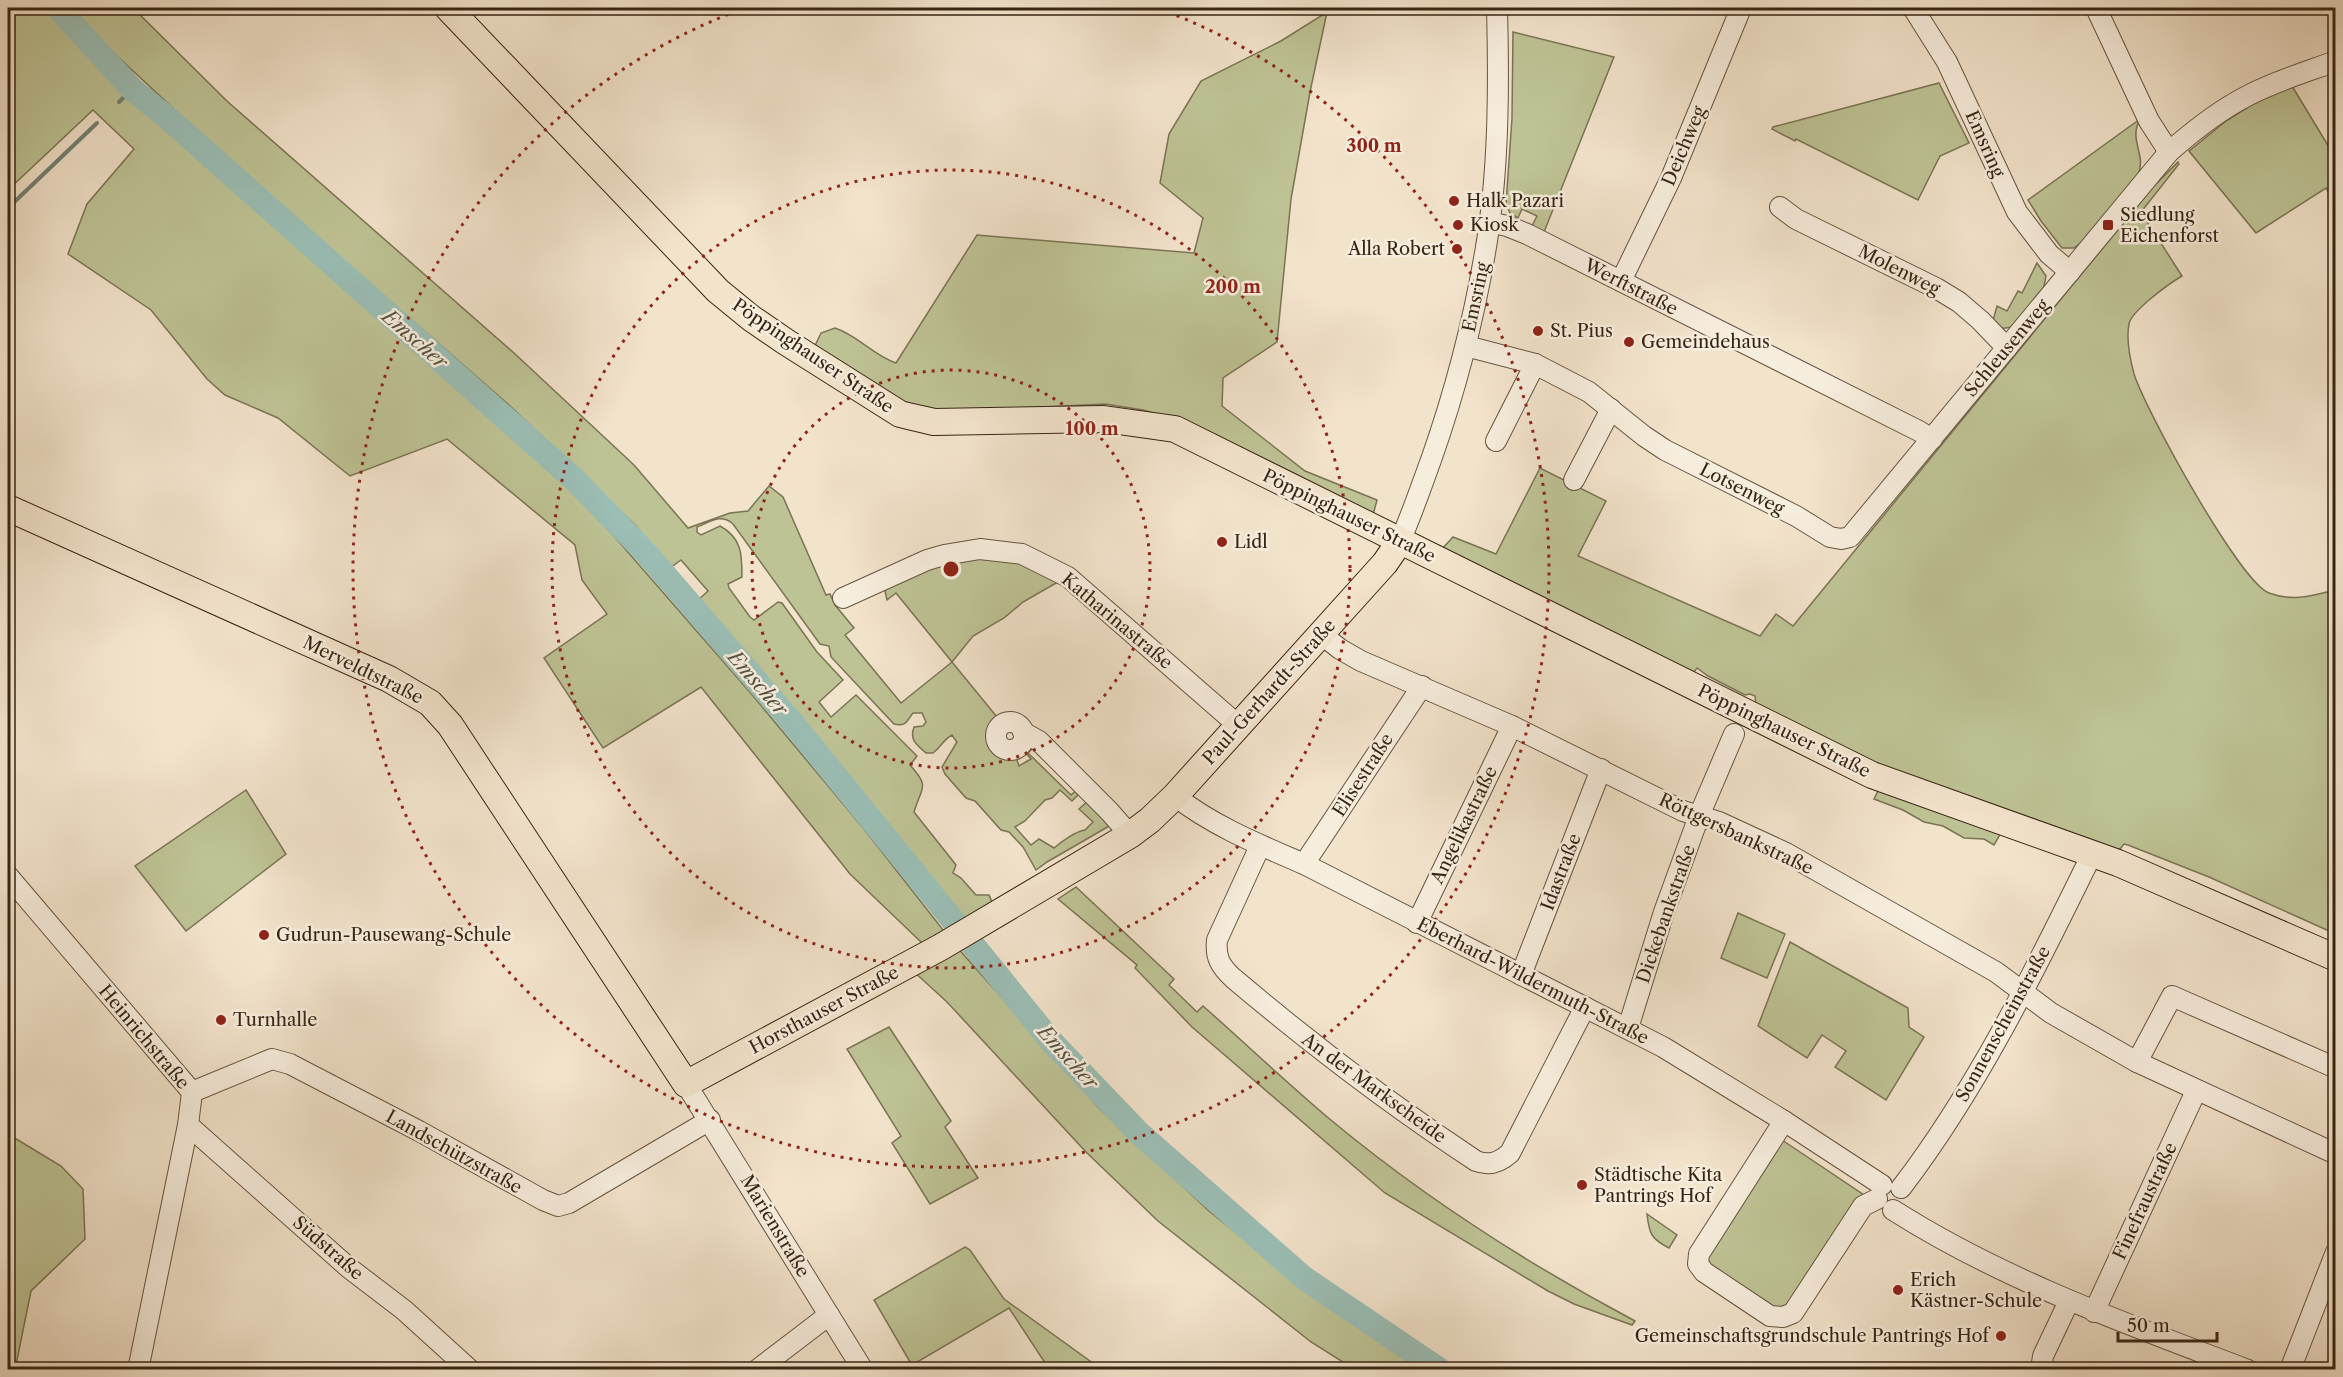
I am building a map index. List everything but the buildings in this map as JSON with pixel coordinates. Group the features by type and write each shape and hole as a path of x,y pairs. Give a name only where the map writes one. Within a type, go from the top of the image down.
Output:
{"main road":[{"name":"Pöppinghauser Straße","path":"448,8 718,291 777,336 900,414 934,422 1104,419 1174,429 1872,775 2176,886 2336,958"},
{"name":"Merveldtstraße","path":"8,508 389,679 430,703 450,724 488,780 686,1084"},
{"name":"Paul-Gerhardt-Straße","path":"962,935 1130,835 1150,820 1239,726 1385,563 1400,541"},
{"name":"Horsthauser Straße","path":"686,1084 962,935"}],"street":[{"name":"Emsring","path":"1400,541 1438,438 1466,346 1489,222 1497,97 1497,8"},
{"name":"Deichweg","path":"1621,281 1671,178 1741,8"},
{"name":"Emsring","path":"1913,8 1947,62 2017,212 2049,254 2070,272"},
{"path":"2096,8 2149,121 2169,152"},
{"name":"Schleusenweg","path":"1841,539 1850,537 2169,152 2195,129 2248,95 2336,61"},
{"name":"Molenweg","path":"1780,207 1796,219 1936,288 1980,320 2007,348"},
{"name":"Werftstraße","path":"1489,222 1527,234 1919,430 1932,439"},
{"name":"Lotsenweg","path":"1466,346 1535,364 1589,392 1665,450 1796,516 1824,533 1841,539"},
{"path":"1496,441 1535,364"},
{"path":"1574,480 1611,409"},
{"name":"Katharinastraße","path":"843,598 927,560 944,555 980,549 1022,554 1068,577 1239,726"},
{"name":"Röttgersbankstraße","path":"1321,634 1360,661 1512,726 1683,811 1719,822 1794,857 1996,972 2051,1013 2137,1062 2336,1154"},
{"name":"Elisestraße","path":"1304,864 1422,686"},
{"name":"Angelikastraße","path":"1417,923 1512,726"},
{"path":"1023,732 1039,741 1130,835"},
{"name":"Dickebankstraße","path":"1628,1028 1664,912 1734,734"},
{"name":"Idastraße","path":"1521,975 1601,769"},
{"name":"Eberhard-Wildermuth-Straße","path":"1175,796 1193,810 1260,846 1304,864 1663,1047 1784,1121 1888,1195 1916,1224 2094,1312 2248,1370"},
{"name":"An der Markscheide","path":"1260,846 1217,940 1219,962 1233,978 1334,1061 1383,1098 1476,1161 1484,1164 1493,1163 1502,1160 1510,1153 1585,1007"},
{"name":"Sonnenscheinstraße","path":"1784,1121 1699,1254 1698,1264 1704,1272 1770,1316 1783,1317 1794,1313 1863,1206 1888,1195 1954,1111 2023,994 2092,854"},
{"name":"Heinrichstraße","path":"8,876 192,1092 188,1125 138,1370"},
{"path":"2137,1062 2172,996 2336,1068"},
{"name":"Landschützstraße","path":"192,1092 272,1059 290,1064 558,1206 569,1203 710,1120"},
{"name":"Marienstraße","path":"686,1084 863,1370"},
{"name":"Finefraustraße","path":"2094,1312 2196,1091"},
{"name":"Südstraße","path":"188,1125 349,1268 404,1310 470,1370"},
{"path":"2290,1370 2336,1252"},
{"path":"2041,1370 2043,1356 2069,1300"},
{"path":"757,1370 830,1315"}],"green space":[{"path":"8,8 45,8 132,98 407,340 586,504 748,690 864,829 947,935 922,943 850,874 701,687 603,748 544,658 607,614 582,580 575,545 447,439 350,476 278,418 225,395 207,379 151,310 68,254 87,204 134,149 93,110 8,190"},
{"path":"72,8 133,8 228,102 514,353 634,465 688,528 730,513 748,511 769,486 783,497 826,595 830,594 835,605 854,628 845,635 901,703 952,662 997,717 989,732 990,746 994,751 999,755 1016,757 1019,766 1031,759 1024,751 1029,747 1034,747 1028,753 1071,795 1078,789 1081,792 1072,801 1060,790 1052,798 1045,800 1025,821 1015,827 1031,845 1039,839 1054,848 1085,830 1093,822 1079,809 1089,800 1111,825 1036,870 1023,847 1009,832 1001,830 975,801 966,798 945,774 942,767 957,742 952,735 933,753 926,753 915,742 912,735 914,727 923,726 926,722 922,713 913,713 904,724 894,724 831,657 829,646 820,644 733,524 720,519 697,527 697,532 701,535 720,526 737,542 742,561 742,577 728,584 750,617 754,620 778,602 782,603 817,652 843,680 819,702 831,717 856,695 917,756 910,765 920,779 922,788 914,812 956,865 953,873 961,878 976,895 989,895 993,904 965,924 698,600 708,591 681,560 670,568 635,525 509,405 241,171 106,46"},
{"path":"1327,12 1291,199 1277,342 1223,378 1222,406 1305,471 1377,500 1373,515 1179,420 1143,410 1105,404 921,413 813,350 821,333 835,328 851,335 896,363 977,235 1194,253 1203,218 1160,183 1169,134 1201,81 1281,41"},
{"path":"1513,32 1614,57 1544,232 1532,226 1537,216 1522,209 1518,218 1510,213 1506,204 1512,118"},
{"path":"1939,83 1969,143 1940,156 1918,200 1772,129 1773,127"},
{"path":"2292,86 2335,157 2335,203 2326,188 2256,233 2189,151 2226,121 2253,104"},
{"path":"2140,119 2136,134 2140,160 2138,175 2085,240 2074,248 2062,248 2028,200"},
{"path":"2178,162 2179,164 2141,212 2182,276 2152,298 2131,318 2128,336 2131,362 2142,393 2194,492 2237,559 2255,582 2269,593 2286,597 2302,597 2335,590 2335,916 2329,931 2209,877 2128,845 2124,844 2117,850 2093,840 1890,774 1756,706 1755,696 1745,695 1697,668 1694,672 1441,550 1453,537 1496,554 1540,468 1606,501 1578,556 1760,636 1776,614 1793,626 2152,188"},
{"path":"2037,263 2046,276 2043,291 2012,327 1999,329 1992,324 1997,306 2007,311 2018,291 2022,293"},
{"path":"1011,558 1063,579 1023,602 1004,618 973,636 952,662 896,593 887,600 885,591 887,586 949,559"},
{"path":"1879,789 2001,833 1994,845 1984,839 1964,838 1943,826 1924,822 1903,810 1874,799"},
{"path":"246,790 286,854 186,931 135,866"},
{"path":"1076,887 1174,979 1169,985 1197,1012 1203,1006 1316,1107 1367,1149 1478,1229 1556,1277 1635,1321 1632,1325 1574,1304 1548,1291 1385,1193 1192,1027 1135,968 1137,965 1058,899"},
{"path":"1738,913 1785,934 1767,978 1721,958"},
{"path":"1790,942 1908,1008 1909,1027 1924,1037 1886,1100 1835,1067 1846,1051 1822,1035 1807,1058 1758,1026"},
{"path":"956,946 1099,1108 1209,1211 1320,1300 1424,1369 1354,1369 1311,1342 1158,1221 1086,1152 947,1002 912,970"},
{"path":"889,1027 951,1121 945,1127 978,1178 930,1204 892,1143 901,1136 847,1049"},
{"path":"8,1134 61,1166 83,1189 85,1239 31,1291 15,1370 8,1369"},
{"path":"1782,1140 1864,1195 1794,1299 1778,1307 1771,1306 1711,1266 1708,1259 1709,1252"},
{"path":"1647,1214 1677,1235 1669,1248 1658,1242 1652,1235"},
{"path":"965,1247 970,1250 1004,1299 1101,1369 1049,1369 1009,1308 914,1364 910,1362 874,1300"}],"waterway":[{"name":"Emscher","path":"58,8 132,89 169,119 575,480 647,554 795,726 1051,1041 1139,1133 1304,1278 1440,1370"},
{"path":"119,102 132,89"},
{"path":"8,208 97,123"}],"place":[{"name":"Halk Pazari","path":"1454,201"},
{"name":"Kiosk","path":"1458,225"},
{"name":"Siedlung Eichenforst","path":"2108,225"},
{"name":"Alla Robert","path":"1457,249"},
{"name":"St. Pius","path":"1538,331"},
{"name":"Gemeindehaus","path":"1629,342"},
{"name":"Lidl","path":"1222,542"},
{"name":"Gudrun-Pausewang-Schule","path":"264,935"},
{"name":"Turnhalle","path":"221,1020"},
{"name":"Städtische Kita Pantrings Hof","path":"1582,1185"},
{"name":"Erich Kästner-Schule","path":"1898,1290"},
{"name":"Gemeinschaftsgrundschule Pantrings Hof","path":"2001,1336"}]}
